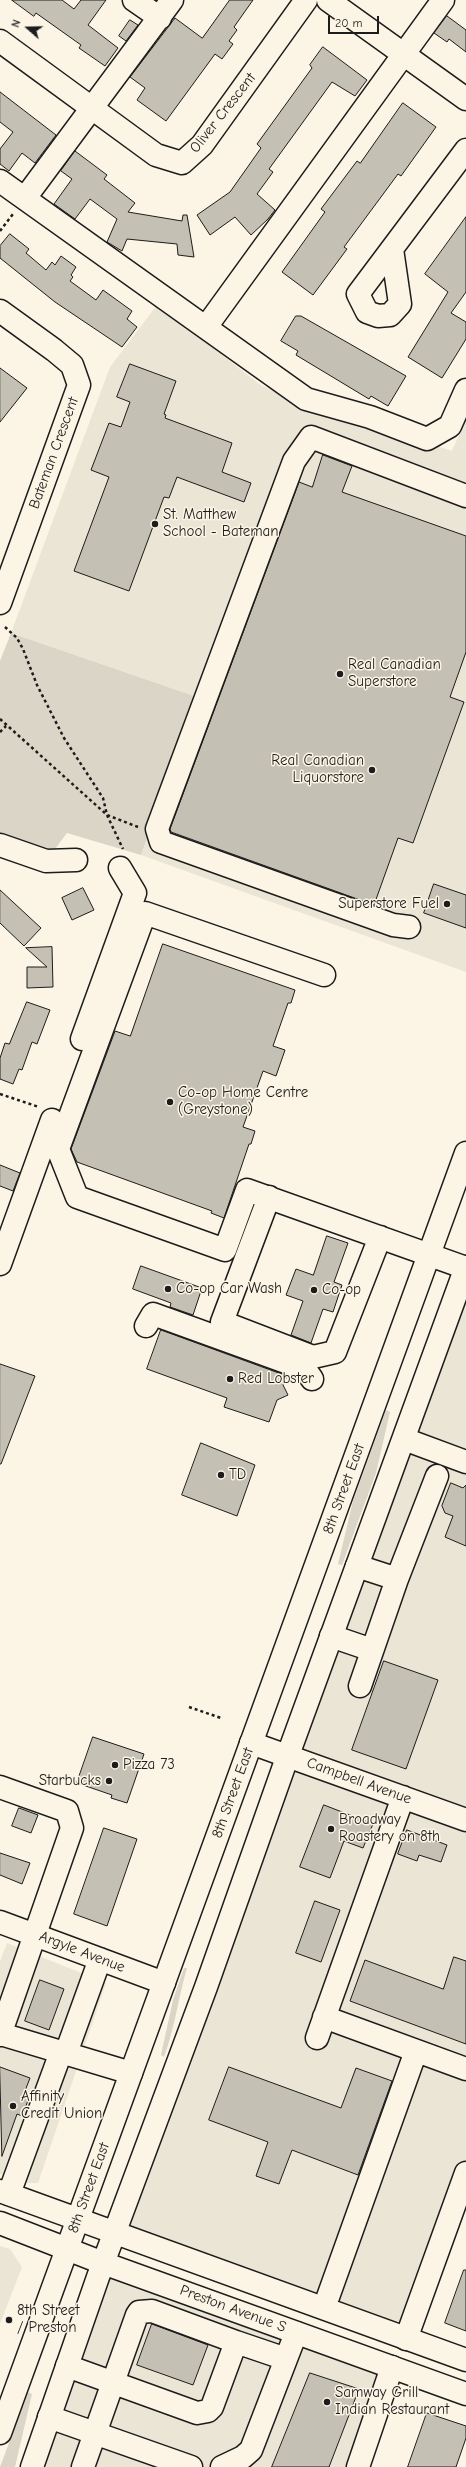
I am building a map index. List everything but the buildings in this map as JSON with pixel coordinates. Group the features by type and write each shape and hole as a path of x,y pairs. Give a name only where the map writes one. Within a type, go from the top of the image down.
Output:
{"main road":[{"path":"134,0 160,18"},
{"path":"25,198 93,109 172,0"},
{"name":"Oliver Crescent","path":"0,41 156,155 182,163 202,145 306,0"},
{"path":"328,0 466,99"},
{"path":"206,327 403,53 443,0"},
{"path":"392,249 466,150"},
{"path":"0,181 306,399 370,417 427,439 450,426 466,390"},
{"name":"Bateman Crescent","path":"0,311 54,350 72,365 79,385 1,598"},
{"path":"409,927 393,925 161,842 157,829 294,461 311,437 466,496"},
{"path":"0,845 46,861 76,860"},
{"path":"0,1264 135,893 120,868"},
{"path":"32,2467 113,2234 206,1988 288,1755 466,1268 247,1190 225,1250 77,1197 58,1149 145,913 324,976"},
{"name":"8th Street East","path":"0,2433 5,2405 67,2250 466,1153"},
{"path":"269,1197 222,1322 313,1357 335,1352 380,1237"},
{"path":"146,1326 153,1314 304,1369 312,1379"},
{"path":"404,1439 466,1462"},
{"path":"360,1686 398,1579 438,1476"},
{"path":"357,1566 398,1579"},
{"path":"331,1636 372,1650"},
{"name":"Campbell Avenue","path":"251,1743 403,1797 464,1813"},
{"path":"0,1788 67,1812 72,1828 36,1935 0,2034 131,2073"},
{"path":"317,2038 403,1797"},
{"name":"Argyle Avenue","path":"0,1922 164,1983"},
{"path":"4,2193 64,2052 100,1959"},
{"path":"324,2018 466,2069"},
{"path":"328,2297 416,2051"},
{"path":"406,2339 457,2225 466,2173"},
{"name":"Preston Avenue S","path":"4,2193 78,2219 113,2234 466,2360"},
{"name":"Preston Avenue S","path":"0,2223 67,2250 466,2394"},
{"path":"83,2467 137,2316 143,2310 152,2311 286,2359"},
{"path":"222,2467 243,2457 251,2450 296,2332"},
{"path":"67,2366 197,2413 204,2413 212,2407 236,2342"},
{"path":"358,2467 392,2367"},
{"path":"50,2417 191,2467"}],"path":[{"path":"5,628 16,638 23,649 37,685 64,738 103,798 107,815 127,858 120,868"},
{"path":"0,719 6,726 107,815 141,828 161,842"},
{"path":"0,732 6,726"},
{"path":"0,1094 55,1113"},
{"path":"189,1707 222,1718"}],"shaded area":[{"path":"157,305 262,386 290,397 452,451 466,419 466,972 141,855 197,697 11,633 110,367"},
{"path":"11,633 197,697 141,855 67,833 46,861 0,845 0,661"},
{"path":"466,1267 466,2173 406,2339 113,2234"},
{"path":"386,1410 390,1412 376,1473 342,1565 338,1564 353,1501"},
{"path":"7,1943 106,1983 38,2183 27,2183 0,2174 0,1962"},
{"path":"184,1968 187,1968 171,2035 164,2057 161,2055 173,2000"},
{"path":"0,2246 10,2249 22,2267 0,2324"},
{"path":"103,2263 392,2367 358,2467 32,2467"},
{"path":"28,2392 32,2394 15,2467 0,2467"}],"place":[{"name":"St. Matthew School - Bateman","path":"155,524"},
{"name":"Real Canadian Superstore","path":"340,674"},
{"name":"Real Canadian Liquorstore","path":"372,770"},
{"name":"Superstore Fuel","path":"447,904"},
{"name":"Co-op Home Centre (Greystone)","path":"170,1102"},
{"name":"Co-op Car Wash","path":"168,1289"},
{"name":"Co-op","path":"314,1290"},
{"name":"Red Lobster","path":"230,1379"},
{"name":"TD","path":"221,1475"},
{"name":"Pizza 73","path":"115,1765"},
{"name":"Starbucks","path":"109,1781"},
{"name":"Broadway Roastery on 8th","path":"331,1829"},
{"name":"Affinity Credit Union","path":"13,2106"},
{"name":"8th Street / Preston","path":"9,2320"},
{"name":"Samway Grill Indian Restaurant","path":"327,2402"}]}
